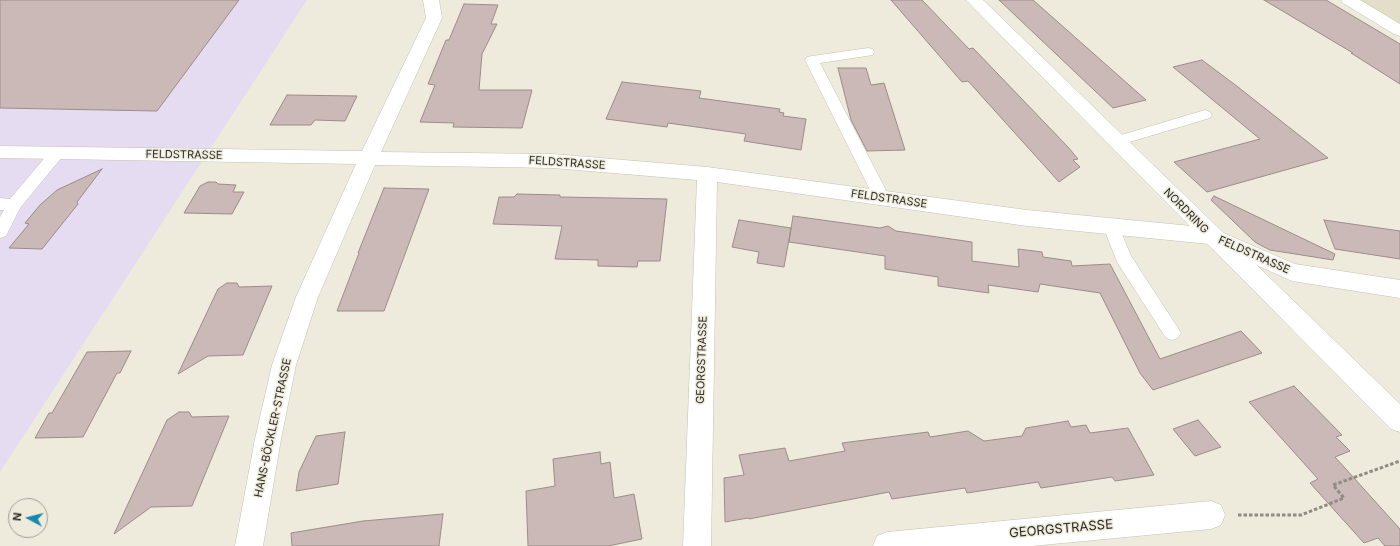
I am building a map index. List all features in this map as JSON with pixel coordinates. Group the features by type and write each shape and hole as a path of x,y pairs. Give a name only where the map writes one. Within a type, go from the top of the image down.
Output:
{"street":[{"path":"368,158 434,18 431,0"},
{"name":"NORDRING","path":"974,0 1400,421"},
{"path":"1349,0 1400,31"},
{"name":"FELDSTRASSE","path":"0,152 553,161 707,174 1027,218 1212,236 1292,272 1400,289"},
{"name":"HANS-BÖCKLER-STRASSE","path":"249,546 268,439 284,365 310,290 368,158"},
{"name":"GEORGSTRASSE","path":"697,546 707,174"},
{"name":"GEORGSTRASSE","path":"887,546 1211,515"}],"lane":[{"path":"868,52 812,60 882,198"},
{"path":"1116,141 1205,115"},
{"path":"0,232 7,205 57,153"},
{"path":"1111,226 1123,257 1132,274 1172,333"}],"path":[{"path":"1211,515 1301,515 1344,498 1334,485 1400,460"}],"shaded area":[{"path":"0,0 307,0 0,472"},
{"path":"1358,0 1400,0 1400,25"}],"building":[{"path":"0,0 239,0 157,111 0,108"},
{"path":"891,0 922,0 969,49 973,48 1068,147 1078,159 1073,160 1080,167 1059,182 968,81 962,82"},
{"path":"999,0 1033,0 1146,100 1113,108"},
{"path":"1264,0 1326,0 1400,44 1400,84 1351,53 1353,53"},
{"path":"464,4 498,5 491,24 497,24 482,54 479,90 532,90 522,128 453,127 454,123 420,122 435,85 428,84 446,40 449,40"},
{"path":"1202,60 1328,158 1207,192 1174,162 1260,139 1173,67"},
{"path":"838,68 866,68 871,85 884,83 905,150 867,151 851,120"},
{"path":"622,82 701,91 699,98 780,109 779,112 784,113 783,116 806,119 801,150 744,141 746,134 668,123 667,127 606,119"},
{"path":"287,95 357,96 345,121 315,120 311,125 270,125"},
{"path":"102,169 77,202 78,204 42,249 9,248 29,224 25,223 40,205 57,190"},
{"path":"208,182 236,185 233,192 244,192 232,214 184,213 200,186"},
{"path":"384,188 429,189 384,311 337,311 358,253"},
{"path":"517,194 560,195 560,197 667,199 660,261 638,261 637,267 598,266 598,260 555,259 562,226 493,224 499,197 514,197"},
{"path":"1214,196 1335,254 1333,260 1270,250 1262,246 1255,242 1211,200"},
{"path":"793,216 880,228 888,226 896,231 972,242 972,261 1019,267 1018,249 1042,252 1043,257 1071,261 1072,266 1110,264 1160,359 1241,331 1262,353 1153,390 1140,373 1100,293 1040,284 1038,292 988,285 989,293 938,286 938,277 885,269 885,256 789,242"},
{"path":"739,220 791,228 784,267 757,263 759,252 732,247"},
{"path":"1324,220 1400,231 1400,259 1335,249"},
{"path":"227,283 237,283 239,287 272,286 243,355 208,356 178,374 218,289"},
{"path":"131,351 120,373 117,373 83,437 35,438 49,413 52,413 87,352"},
{"path":"1294,386 1342,435 1336,437 1350,451 1335,457 1400,529 1400,546 1385,546 1378,538 1364,543 1310,483 1318,479 1249,402"},
{"path":"179,412 189,412 192,417 229,416 192,506 151,507 114,534 167,420"},
{"path":"1198,420 1221,447 1195,456 1173,429"},
{"path":"1068,421 1071,427 1086,425 1090,433 1128,428 1154,475 1115,481 1112,477 1041,488 1038,482 967,493 965,488 892,499 889,492 749,519 725,522 724,478 744,475 739,455 785,448 789,461 845,451 842,443 928,432 930,437 968,431 984,441 1022,436 1026,428"},
{"path":"345,432 338,484 296,491 299,472 316,436"},
{"path":"600,452 601,464 610,462 614,498 634,494 642,539 608,546 528,546 526,491 555,486 553,459"},
{"path":"443,514 439,546 292,546 291,533 363,521"}]}
